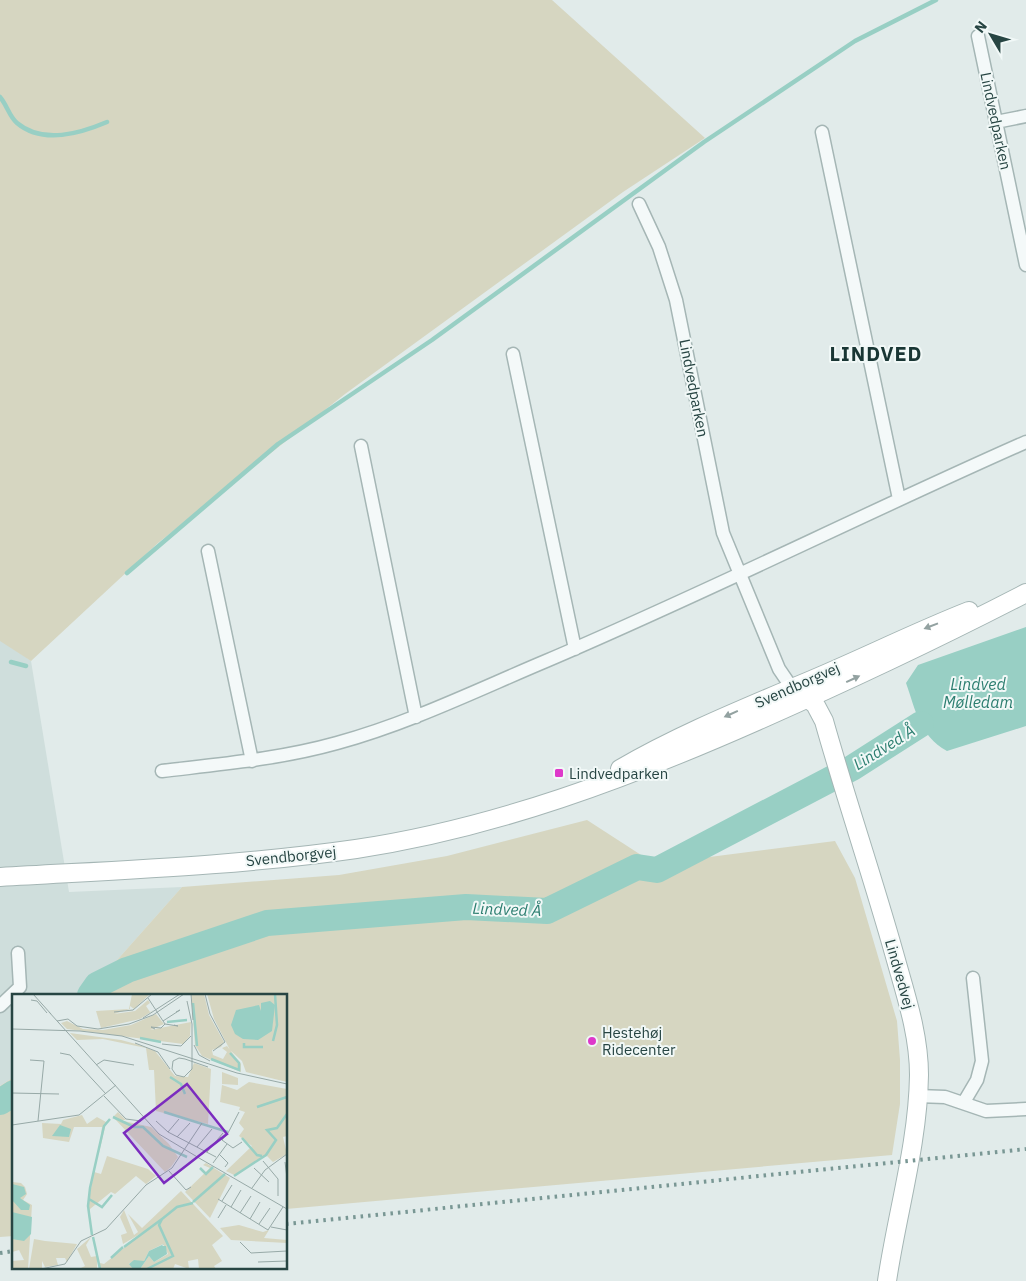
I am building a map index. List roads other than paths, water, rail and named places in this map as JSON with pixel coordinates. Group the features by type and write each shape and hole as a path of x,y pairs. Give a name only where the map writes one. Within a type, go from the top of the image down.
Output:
{"main road":[{"name":"Svendborgvej","path":"576,794 668,743 910,634 1026,592"},
{"name":"Svendborgvej","path":"0,877 201,865 358,849 501,817 576,794 674,758 918,649 1026,592"},
{"name":"Lindvedvej","path":"792,688 809,699 819,711 824,721 833,755 869,865 913,1023 919,1074 917,1096 909,1161 887,1281"}],"street":[{"name":"Lindvedparken","path":"978,36 1026,266"},
{"path":"996,122 1026,116"},
{"path":"822,132 899,499"},
{"name":"Lindvedparken","path":"638,204 659,247 676,300 723,533 779,669 792,688"},
{"path":"513,354 575,648"},
{"path":"162,771 252,761 337,743 416,717 739,575 899,499 1026,442"},
{"path":"361,446 416,717"},
{"path":"208,551 252,761"},
{"path":"13,994 20,988 18,954"},
{"path":"964,1102 977,1080 981,1066 973,978"},
{"path":"0,1006 12,995"},
{"path":"917,1096 946,1097 986,1111 1026,1109"}],"water":[{"name":"Lindved Mølledam","path":"1026,627 1026,726 947,751 938,745 924,730 906,683 918,665"}],"waterway":[{"path":"127,573 278,444 432,340 704,142 855,41 936,0"},
{"path":"0,97 17,123 27,130 38,134 62,135 74,133 107,122"},
{"path":"11,662 26,666"},
{"name":"Lindved Å","path":"91,994 97,985 127,970 267,923 466,907 547,911 637,867 657,870 852,768 921,724"},
{"name":"Lindved Å","path":"0,1102 12,1094"}],"railway":[{"path":"288,1224 1026,1149"},
{"path":"0,1253 12,1251"}],"place":[{"name":"Lindvedparken","path":"559,773"},
{"name":"Hestehøj Ridecenter","path":"592,1041"}],"district":[{"name":"LINDVED","path":"876,353"}]}
